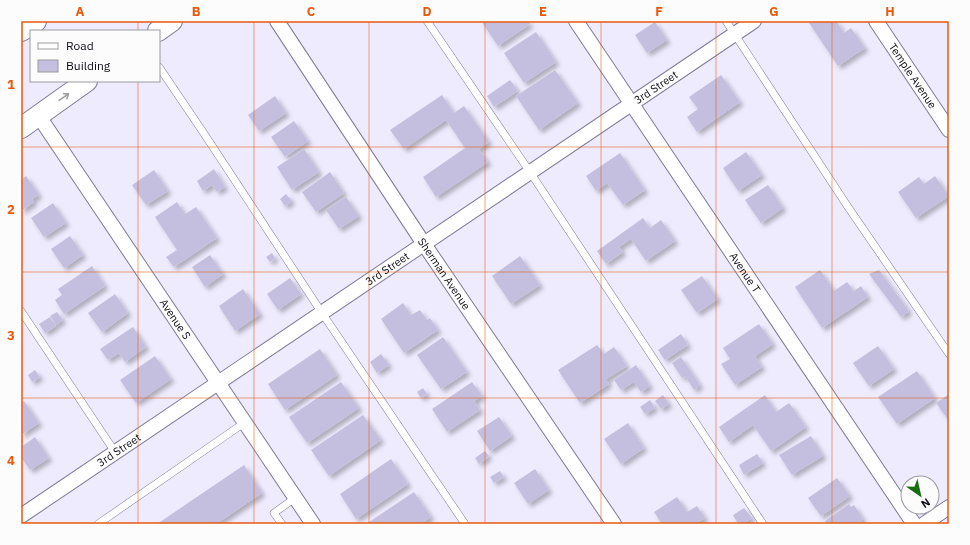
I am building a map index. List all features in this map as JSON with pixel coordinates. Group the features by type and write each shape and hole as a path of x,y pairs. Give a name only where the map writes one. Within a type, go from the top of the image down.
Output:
{"main road":[{"path":"159,30 172,21"},
{"path":"21,128 86,82"}],"street":[{"name":"Sherman Avenue","path":"277,21 424,244 614,524"},
{"name":"Avenue T","path":"576,21 914,524"},
{"name":"3rd Street","path":"21,516 754,21"},
{"name":"Temple Avenue","path":"876,21 949,130"},
{"name":"Avenue S","path":"38,115 313,524"},
{"path":"924,524 949,507"}],"lane":[{"path":"427,21 530,172 763,524"},
{"path":"726,21 848,207 949,354"},
{"path":"160,69 465,524"},
{"path":"21,311 115,452"},
{"path":"98,524 244,423"},
{"path":"282,524 274,513 295,498"}],"building":[{"path":"481,21 528,21 530,24 498,46"},
{"path":"813,21 836,21 844,33 851,28 865,48 838,66 809,23"},
{"path":"655,22 667,40 647,53 635,35"},
{"path":"536,32 556,62 524,83 504,53"},
{"path":"555,70 578,103 539,130 516,96"},
{"path":"721,75 740,102 697,132 687,117 698,109 689,97"},
{"path":"510,80 518,91 494,107 487,96"},
{"path":"442,95 454,113 464,106 489,142 479,149 488,162 436,197 423,177 465,148 446,120 404,149 390,130"},
{"path":"275,96 286,113 259,131 248,115"},
{"path":"294,121 308,141 285,157 271,137"},
{"path":"304,149 319,172 292,190 277,167"},
{"path":"746,152 762,175 738,191 723,168"},
{"path":"620,153 645,190 623,205 607,183 596,191 586,176"},
{"path":"214,169 225,187 217,192 212,185 203,191 197,181"},
{"path":"154,170 168,191 146,205 132,185"},
{"path":"330,172 344,193 316,212 302,192"},
{"path":"26,176 39,195 32,199 34,202 21,211 21,180"},
{"path":"935,176 949,196 916,218 898,192 919,177 924,184"},
{"path":"768,185 783,208 761,223 745,200"},
{"path":"286,194 289,198 290,197 291,202 285,206 280,199"},
{"path":"346,197 359,216 339,229 326,210"},
{"path":"177,202 185,214 196,207 217,238 174,267 166,257 177,250 155,217"},
{"path":"53,203 66,223 44,237 31,218"},
{"path":"643,218 650,228 661,220 675,241 646,261 631,239 619,247 623,252 606,264 597,251"},
{"path":"70,236 83,255 64,268 51,249"},
{"path":"272,253 275,258 270,262 266,257"},
{"path":"210,255 223,274 205,287 192,267"},
{"path":"520,256 540,285 511,304 492,276"},
{"path":"92,266 105,286 64,314 55,300 62,295 58,289"},
{"path":"820,270 834,291 847,282 854,291 861,286 868,297 822,328 795,287"},
{"path":"879,270 909,311 901,317 869,274"},
{"path":"702,276 718,299 697,313 681,290"},
{"path":"290,278 301,294 278,310 267,294"},
{"path":"243,289 260,314 235,331 219,306"},
{"path":"115,294 128,313 102,332 88,313"},
{"path":"403,303 411,315 420,310 427,320 430,318 438,330 404,353 381,319"},
{"path":"57,312 63,320 56,325 50,316"},
{"path":"50,317 56,326 45,333 39,324"},
{"path":"759,324 773,344 755,356 762,367 735,385 721,364 730,359 723,348"},
{"path":"133,327 146,347 125,362 119,353 108,360 100,349"},
{"path":"681,334 688,345 665,360 658,350"},
{"path":"443,337 467,372 441,389 417,355"},
{"path":"597,345 604,354 614,347 627,366 606,379 609,384 580,403 558,370"},
{"path":"878,346 894,369 869,386 853,363"},
{"path":"320,349 337,375 285,410 268,384"},
{"path":"381,354 389,365 377,373 370,362"},
{"path":"155,356 171,379 136,403 120,380"},
{"path":"681,357 700,385 694,390 685,376 682,378 672,363"},
{"path":"636,365 650,386 641,392 634,382 621,390 614,380"},
{"path":"35,370 40,377 32,382 28,375"},
{"path":"917,371 935,398 897,424 878,397"},
{"path":"341,382 359,408 307,443 289,417"},
{"path":"472,382 482,396 474,401 480,410 447,432 432,409"},
{"path":"423,388 427,394 421,398 417,392"},
{"path":"949,394 949,421 936,403"},
{"path":"663,395 669,404 661,409 655,401"},
{"path":"765,395 776,412 789,403 806,427 771,451 753,425 729,442 719,427"},
{"path":"650,400 655,408 645,414 640,407"},
{"path":"24,401 39,423 21,435 21,403"},
{"path":"363,415 381,440 329,476 311,450"},
{"path":"499,417 512,436 490,451 477,431"},
{"path":"628,423 644,448 621,464 604,439"},
{"path":"811,436 823,456 792,475 779,455"},
{"path":"35,437 49,458 30,470 21,457 21,447"},
{"path":"485,451 489,456 479,464 475,458"},
{"path":"757,454 763,463 744,475 739,465"},
{"path":"391,459 408,484 356,519 340,494"},
{"path":"244,465 262,493 216,524 157,524"},
{"path":"535,469 549,490 528,504 514,483"},
{"path":"500,471 504,477 494,483 490,477"},
{"path":"837,478 850,496 821,516 808,498"},
{"path":"414,492 431,517 421,524 366,524"},
{"path":"677,497 687,512 697,506 705,518 695,524 662,524 654,512"},
{"path":"849,504 851,507 854,505 863,519 861,520 863,524 827,524 825,521"},
{"path":"744,508 752,518 743,524 738,524 733,515"}]}
